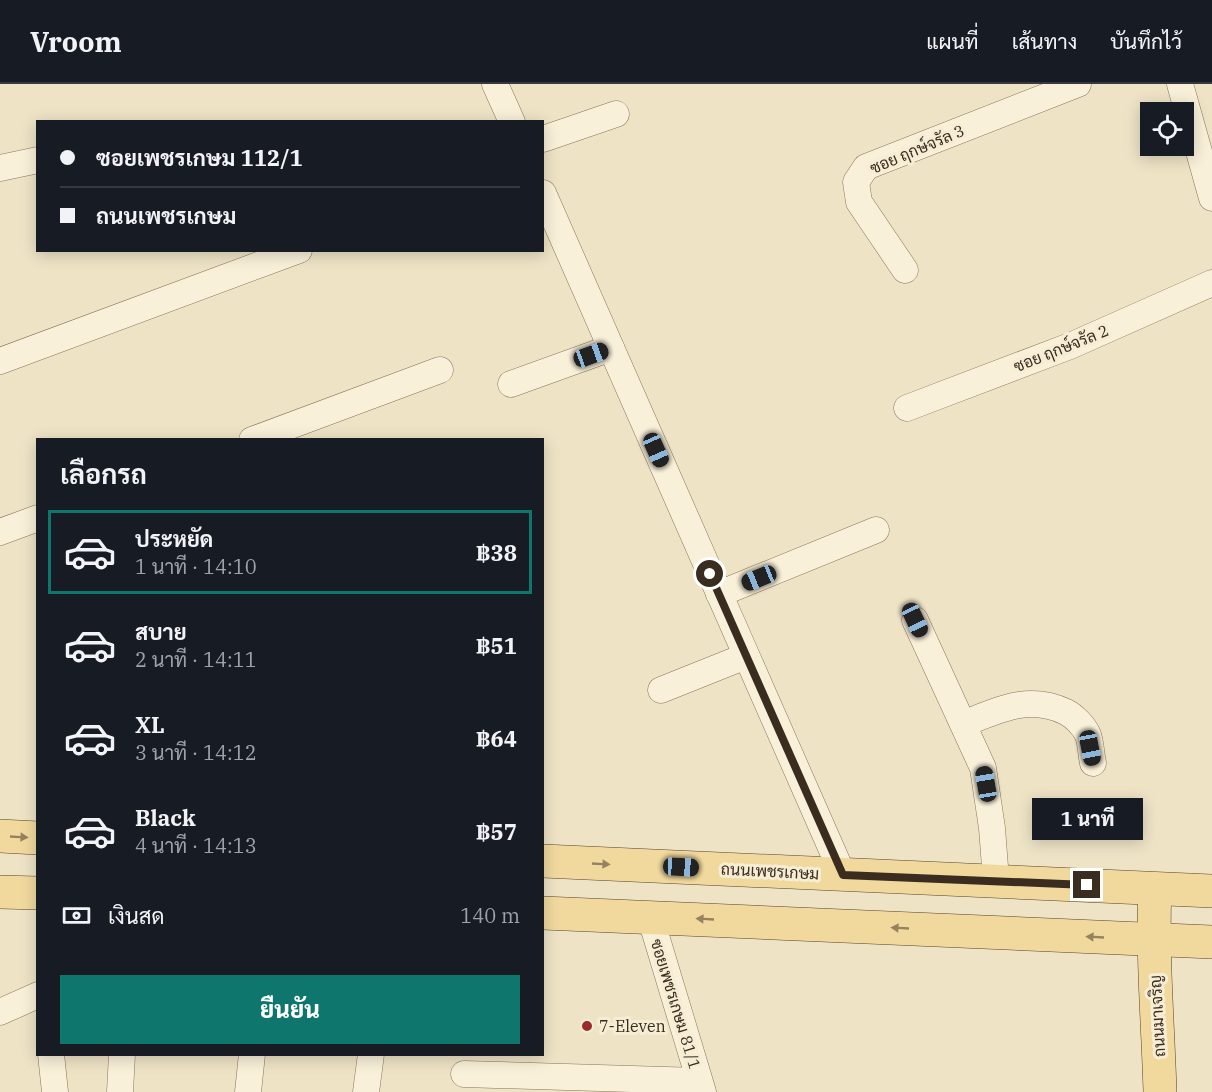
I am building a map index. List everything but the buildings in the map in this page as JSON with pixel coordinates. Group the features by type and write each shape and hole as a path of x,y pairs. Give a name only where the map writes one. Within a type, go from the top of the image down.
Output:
{"main road":[{"path":"0,836 36,838"},
{"name":"ถนนเพชรเกษม","path":"544,861 1212,891"},
{"name":"ถนนมาเจริญ","path":"1155,889 1153,939 1160,1092"},
{"path":"0,892 36,893"},
{"path":"544,913 1212,942"}],"street":[{"path":"495,84 511,120"},
{"name":"ซอย ฤกษ์จรัล 3","path":"905,270 859,202 856,182 866,167 1078,84"},
{"path":"1180,84 1212,198"},
{"path":"544,139 616,114"},
{"path":"0,168 36,160"},
{"path":"544,195 843,875"},
{"path":"0,361 294,252"},
{"name":"ซอย ฤกษ์จรัล 2","path":"907,408 1070,346 1212,283"},
{"path":"511,384 611,348"},
{"path":"257,438 440,370"},
{"path":"0,532 36,519"},
{"path":"719,594 876,530"},
{"path":"915,620 983,768 990,808 996,880"},
{"path":"661,690 746,656"},
{"path":"963,724 1006,707 1034,703 1057,708 1072,715 1087,733 1093,763"},
{"name":"ซอยเพชรเกษม 81/1","path":"650,916 701,1087"},
{"path":"0,1012 36,996"},
{"path":"51,1056 54,1092"},
{"path":"120,1092 122,1056"},
{"path":"248,1092 252,1056"},
{"path":"366,1092 371,1056"},
{"path":"464,1074 701,1087"}],"place":[{"name":"7-Eleven","path":"587,1026"}],"route":[{"path":"710,574 843,875 1087,885"}]}
